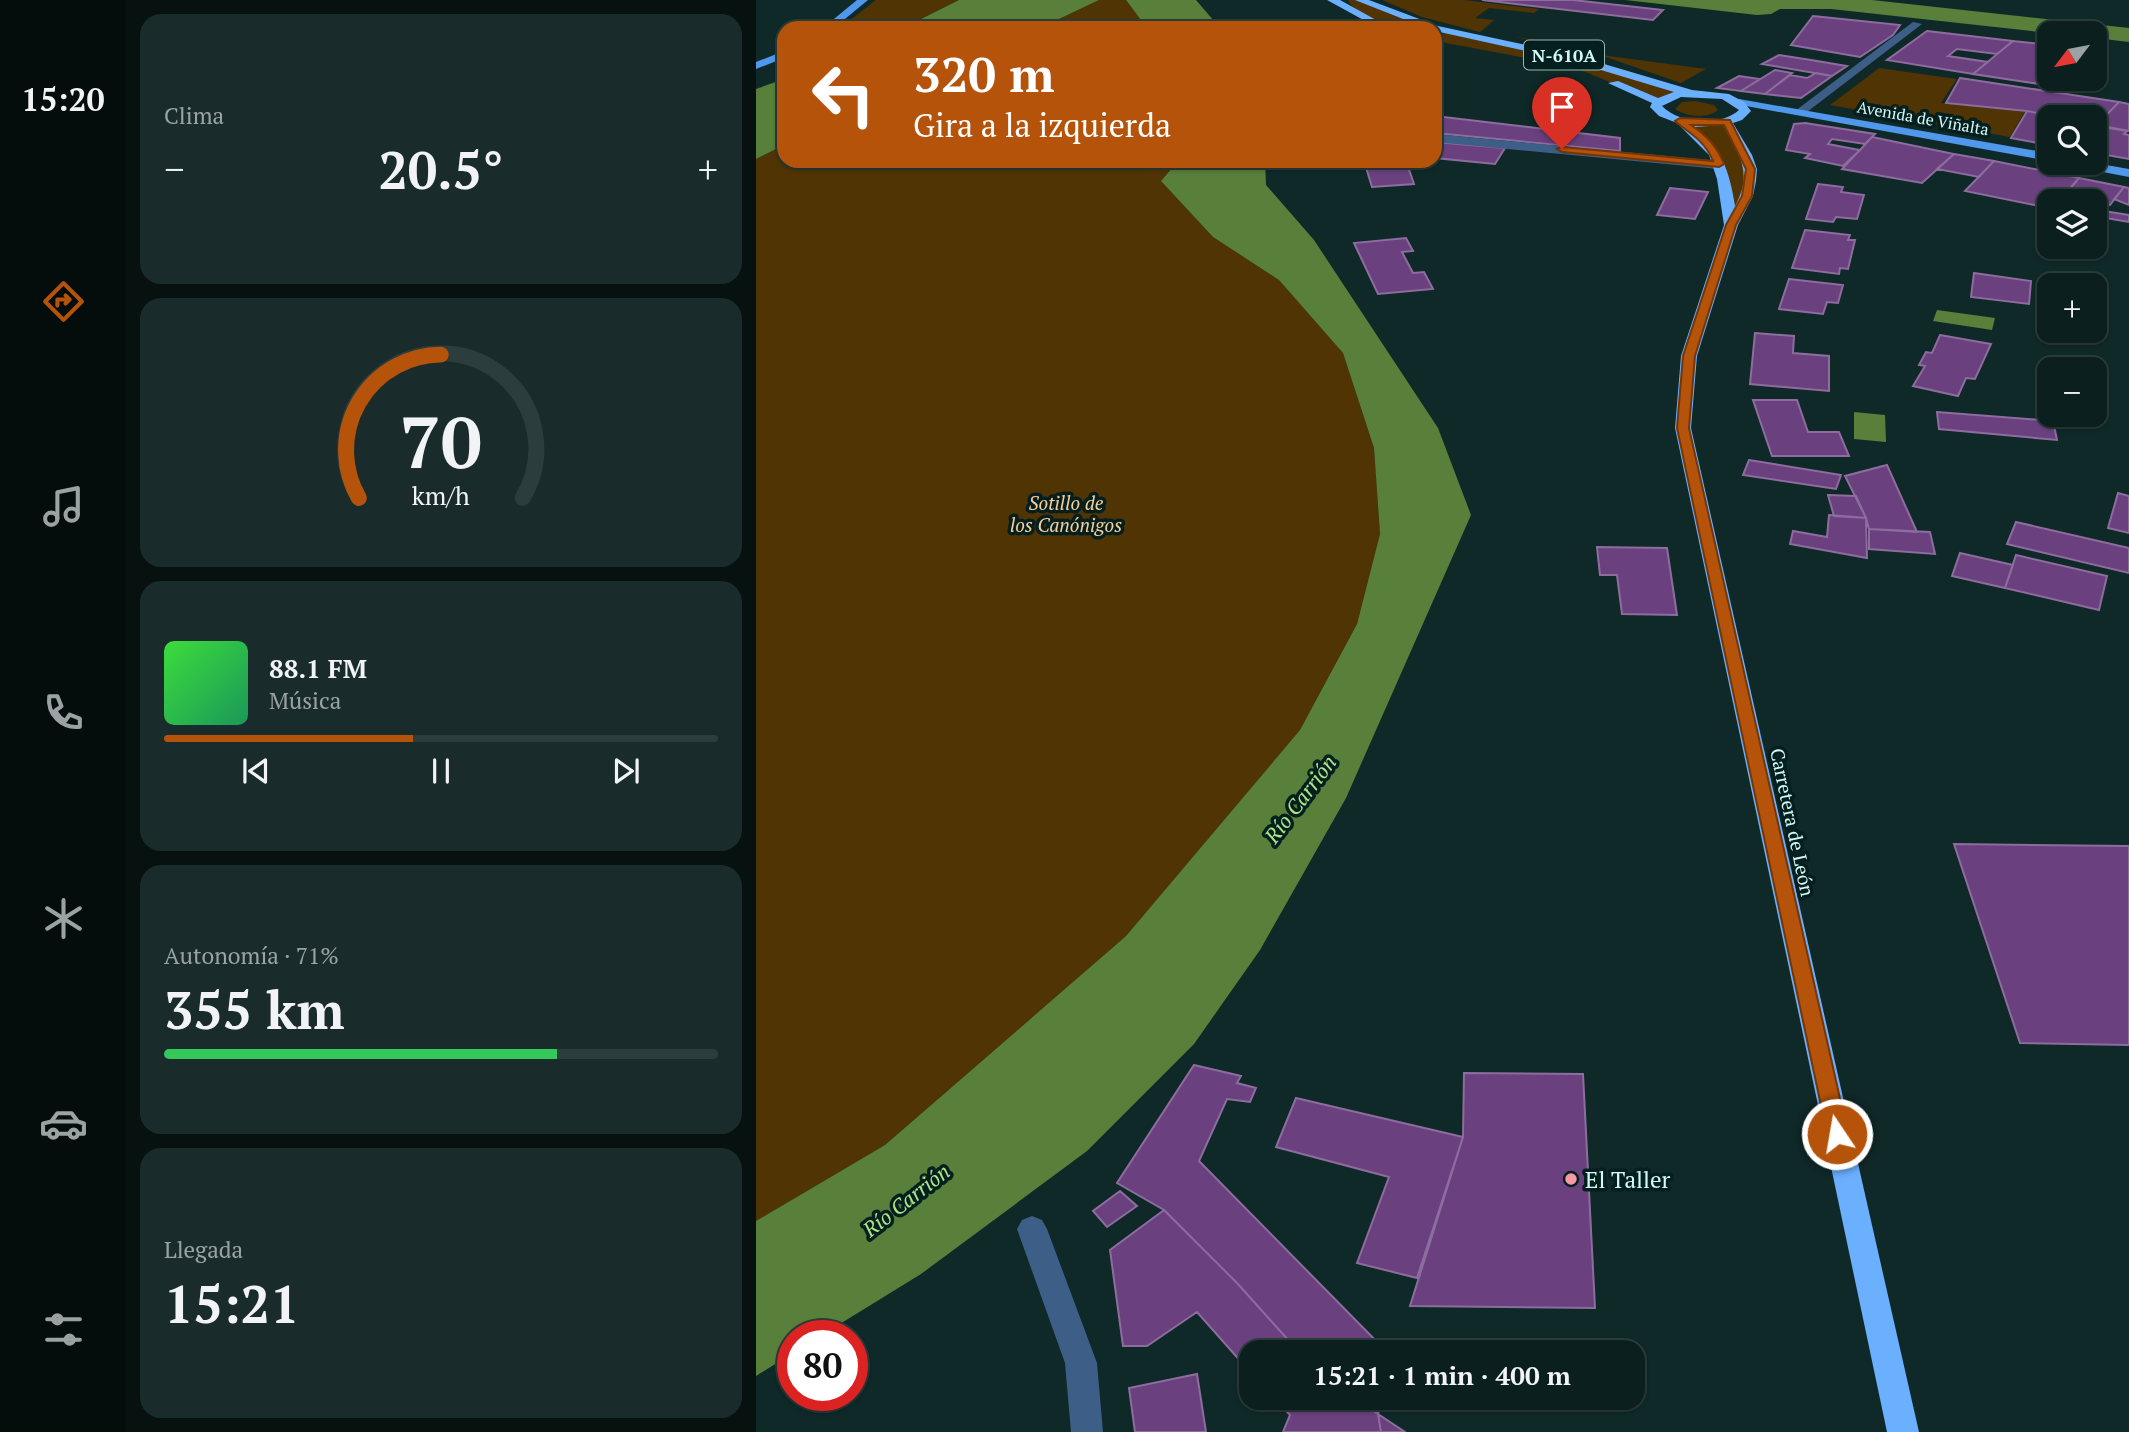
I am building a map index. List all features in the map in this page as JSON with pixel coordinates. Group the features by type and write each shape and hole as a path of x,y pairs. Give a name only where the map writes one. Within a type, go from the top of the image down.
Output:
{"highway":[{"path":"1332,0 1374,21"},
{"name":"N-610A","path":"1360,0 1416,21"},
{"name":"N-610A","path":"1442,30 1573,58 1690,93 1720,96 1739,102"},
{"name":"N-610A","path":"1467,48 1583,71 1658,102"},
{"name":"N-610A","path":"1680,121 1659,113 1656,107 1658,102 1670,96 1690,93"},
{"path":"1680,121 1704,124 1727,122 1745,111 1739,102"},
{"name":"Carretera de León","path":"1680,121 1702,136 1714,150 1731,225"},
{"name":"Carretera de León","path":"1727,122 1751,169 1747,196 1731,225 1689,356 1683,428 1903,1432"}],"main road":[{"path":"837,21 863,0"},
{"path":"756,65 777,57"},
{"path":"1739,102 1795,113"},
{"path":"1742,115 1795,113"},
{"name":"Avenida de Viñalta","path":"1795,113 1902,129 2037,156"},
{"path":"2107,169 2129,173"}],"street":[{"path":"1795,113 1917,24"},
{"path":"1442,139 1719,164"},
{"path":"1032,1229 1081,1363 1087,1432"}],"green space":[{"path":"876,0 959,0 917,21 849,21"},
{"path":"1099,0 1126,0 1142,21 1055,21"},
{"path":"1348,0 1360,0 1416,21 1373,21 1355,10"},
{"path":"1382,0 1464,0 1539,9 1534,13 1489,8 1475,18 1494,20 1480,32 1422,17"},
{"path":"1442,29 1536,49 1690,93 1658,102 1583,71 1442,42"},
{"path":"1515,37 1605,50 1601,55 1706,69 1681,83 1600,55"},
{"path":"1879,68 1957,79 1941,103 2025,111 2010,137 1830,105"},
{"path":"1695,101 1714,105 1718,110 1697,116 1675,109 1682,102"},
{"path":"1727,122 1751,169 1731,225 1724,179 1691,123"},
{"name":"Sotillo de los Canónigos","path":"777,148 777,168 1172,168 1161,181 1213,237 1279,280 1343,353 1374,448 1380,534 1357,624 1300,730 1126,936 885,1145 756,1221 756,159"}],"water":[{"path":"959,0 1099,0 1055,21 917,21"},
{"path":"1126,0 1196,0 1214,21 1142,21"},
{"path":"1625,0 1872,0 2065,21 2037,21 2037,32 1831,9 1780,9 1771,14 1757,15"},
{"path":"2107,26 2129,28 2129,42 2107,39"},
{"path":"777,82 777,148 756,159 756,89"},
{"name":"Río Carrión","path":"1172,168 1265,168 1266,185 1314,240 1438,428 1471,515 1346,798 1260,950 1194,1044 1087,1151 921,1274 846,1320 777,1320 777,1363 756,1376 756,1221 885,1145 1126,936 1300,730 1357,624 1380,534 1374,448 1343,353 1279,280 1213,237 1161,181"},
{"path":"1937,310 1995,318 1992,330 1933,321"},
{"path":"1854,412 1885,415 1886,442 1854,439"}],"building":[{"path":"1482,0 1573,0 1663,10 1653,20"},
{"path":"1813,16 1900,25 1893,35 1860,57 1791,45"},
{"path":"1927,31 2013,41 1997,54 1957,49 1948,56 1988,62 1973,74 1887,60"},
{"path":"2013,41 2037,44 2037,84 1973,74"},
{"path":"1779,55 1847,66 1832,76 1762,64"},
{"path":"1775,70 1792,73 1765,94 1741,91"},
{"path":"1816,73 1832,76 1801,98 1765,94 1790,75 1807,78"},
{"path":"1739,76 1760,79 1741,91 1717,88"},
{"path":"1960,78 2119,102 2107,115 2107,105 2037,105 2037,113 1946,103"},
{"path":"2119,102 2129,104 2129,131 2107,127 2107,115"},
{"path":"2027,111 2037,113 2037,143 2011,138"},
{"path":"1442,117 1620,138 1620,151 1442,134"},
{"path":"1805,123 1875,134 1865,144 1832,139 1828,144 1860,150 1843,166 1805,158 1810,154 1786,150 1794,124"},
{"path":"2107,129 2127,131 2124,134 2129,135 2129,159 2107,155"},
{"path":"1872,137 1954,154 1922,183 1842,169"},
{"path":"1442,143 1505,148 1495,164 1442,159"},
{"path":"1954,154 1994,161 1979,177 1937,169"},
{"path":"1994,161 2037,170 2037,175 2079,178 2069,189 2037,189 2037,206 1965,191"},
{"path":"1366,168 1408,168 1414,184 1372,187"},
{"path":"2079,178 2124,187 2110,205 2107,204 2107,189 2070,189"},
{"path":"1818,184 1843,187 1841,192 1864,195 1857,219 1836,217 1833,222 1806,219"},
{"path":"2124,187 2129,188 2129,205 2114,199"},
{"path":"1670,188 1708,192 1695,219 1657,215"},
{"path":"2107,211 2129,215 2129,222 2107,218"},
{"path":"1805,230 1850,235 1848,240 1855,240 1848,269 1840,268 1839,274 1792,268"},
{"path":"1406,238 1413,251 1402,252 1413,273 1424,272 1433,289 1378,294 1354,243"},
{"path":"1974,273 2031,281 2029,304 1971,297"},
{"path":"1789,279 1843,285 1838,303 1827,302 1823,314 1779,309"},
{"path":"1755,333 1794,336 1793,353 1829,356 1829,391 1750,384"},
{"path":"1940,335 1991,344 1975,379 1966,378 1958,396 1913,386 1925,366 1919,365 1926,352 1932,353"},
{"path":"1753,400 1797,400 1808,432 1839,432 1849,456 1772,456"},
{"path":"1937,412 2037,420 2037,427 2054,427 2057,440 1939,429"},
{"path":"1749,460 1841,475 1836,489 1743,475"},
{"path":"1887,465 1917,532 1869,529 1845,476"},
{"path":"2118,493 2129,496 2129,533 2108,528"},
{"path":"1828,495 1856,496 1866,518 1834,516"},
{"path":"1829,515 1866,518 1867,558 1790,544 1793,531 1827,537"},
{"path":"2016,522 2129,548 2129,573 2007,544"},
{"path":"1869,529 1930,532 1935,554 1869,549"},
{"path":"1597,547 1667,548 1677,615 1622,614 1617,575 1600,575"},
{"path":"1960,553 2013,565 2005,588 1952,576"},
{"path":"2016,555 2107,576 2099,610 2005,588"},
{"path":"1954,844 2129,846 2129,1045 2020,1043"},
{"path":"1194,1065 1241,1076 1237,1083 1256,1088 1250,1102 1227,1099 1199,1161 1375,1340 1288,1340 1237,1283 1164,1210 1117,1183"},
{"path":"1464,1073 1583,1074 1595,1308 1410,1306 1463,1137"},
{"path":"1296,1098 1463,1137 1417,1278 1357,1263 1389,1177 1276,1147"},
{"path":"1120,1191 1137,1206 1107,1227 1093,1211"},
{"path":"1164,1210 1237,1283 1288,1340 1239,1340 1239,1359 1197,1312 1147,1346 1123,1346 1110,1250"},
{"path":"1197,1374 1206,1432 1135,1432 1129,1388"},
{"path":"1285,1410 1372,1410 1378,1414 1381,1432 1283,1432 1290,1415"},
{"path":"1378,1414 1405,1432 1381,1432"}],"place":[{"name":"El Taller","path":"1571,1179"}],"route":[{"path":"1562,149 1719,164 1714,150 1702,136 1680,121 1704,124 1727,122 1751,169 1747,196 1731,225 1689,356 1683,428 1837,1134"}]}
